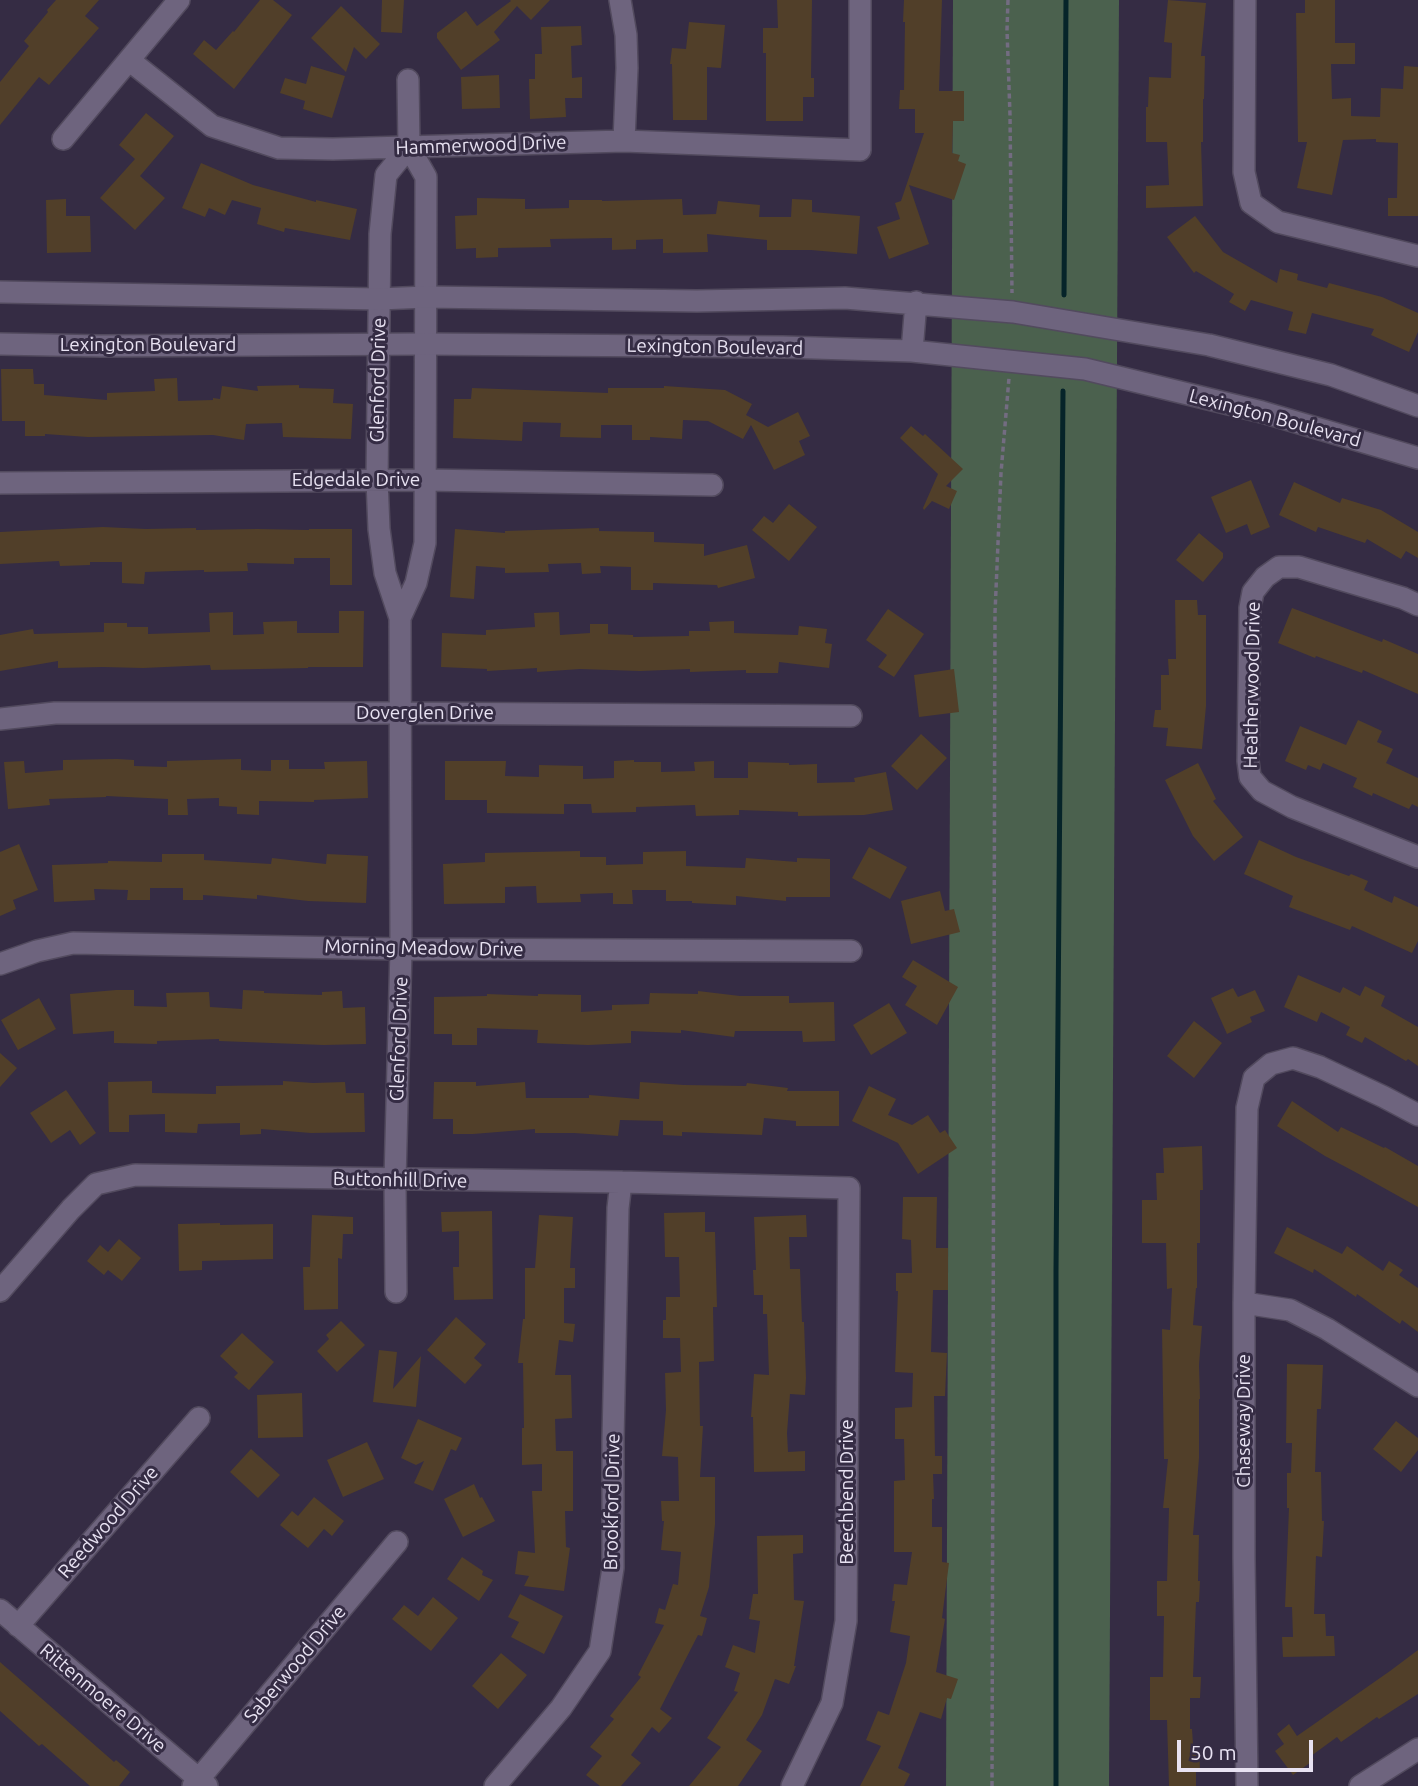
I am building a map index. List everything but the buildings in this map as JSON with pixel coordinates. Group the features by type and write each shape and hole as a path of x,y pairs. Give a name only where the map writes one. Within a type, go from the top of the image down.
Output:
{"street":[{"path":"63,139 179,0"},
{"path":"620,0 626,35 627,68 624,141"},
{"name":"Hammerwood Drive","path":"128,60 212,125 279,148 334,149 624,141 860,150 860,0"},
{"path":"1245,0 1244,172 1251,203 1278,222 1418,256"},
{"name":"Glenford Drive","path":"400,618 416,583 425,543 426,480 426,177 409,147 408,80"},
{"name":"Glenford Drive","path":"396,1292 395,1180 401,949 400,618 385,573 379,529 379,299 380,234 386,175 409,147"},
{"path":"0,292 697,302 845,298 916,302 1013,312 1209,345 1331,375 1418,406"},
{"path":"912,351 916,302"},
{"name":"Lexington Boulevard","path":"0,344 426,344 783,347 912,351 1085,369 1262,412 1418,458"},
{"name":"Edgedale Drive","path":"0,483 426,480 712,485"},
{"name":"Heatherwood Drive","path":"1418,605 1403,598 1299,567 1279,567 1265,577 1253,592 1250,608 1248,761 1250,777 1262,791 1292,807 1418,857"},
{"name":"Doverglen Drive","path":"0,719 55,713 851,716"},
{"name":"Morning Meadow Drive","path":"0,964 37,951 73,943 401,949 851,951"},
{"name":"Chaseway Drive","path":"1247,1786 1244,1303 1247,1108 1254,1078 1271,1064 1293,1058 1320,1067 1418,1115"},
{"name":"Buttonhill Drive","path":"0,1291 96,1184 135,1175 849,1188"},
{"name":"Brookford Drive","path":"495,1786 561,1708 600,1651 613,1569 613,1440 618,1208 621,1182"},
{"name":"Beechbend Drive","path":"792,1786 832,1703 846,1620 849,1188"},
{"path":"1244,1303 1290,1310 1327,1329 1418,1386"},
{"name":"Reedwood Drive","path":"18,1626 199,1418"},
{"name":"Saberwood Drive","path":"200,1784 397,1542"},
{"name":"Rittenmoere Drive","path":"0,1610 200,1784"},
{"path":"1360,1786 1418,1749"}],"path":[{"path":"1008,0 1013,312"},
{"path":"992,1786 995,612 1001,473 1010,360"}],"green space":[{"path":"953,0 1119,0 1109,1786 946,1786"}],"waterway":[{"path":"1064,295 1066,0"},
{"path":"1056,1786 1056,1271 1063,391"}]}
